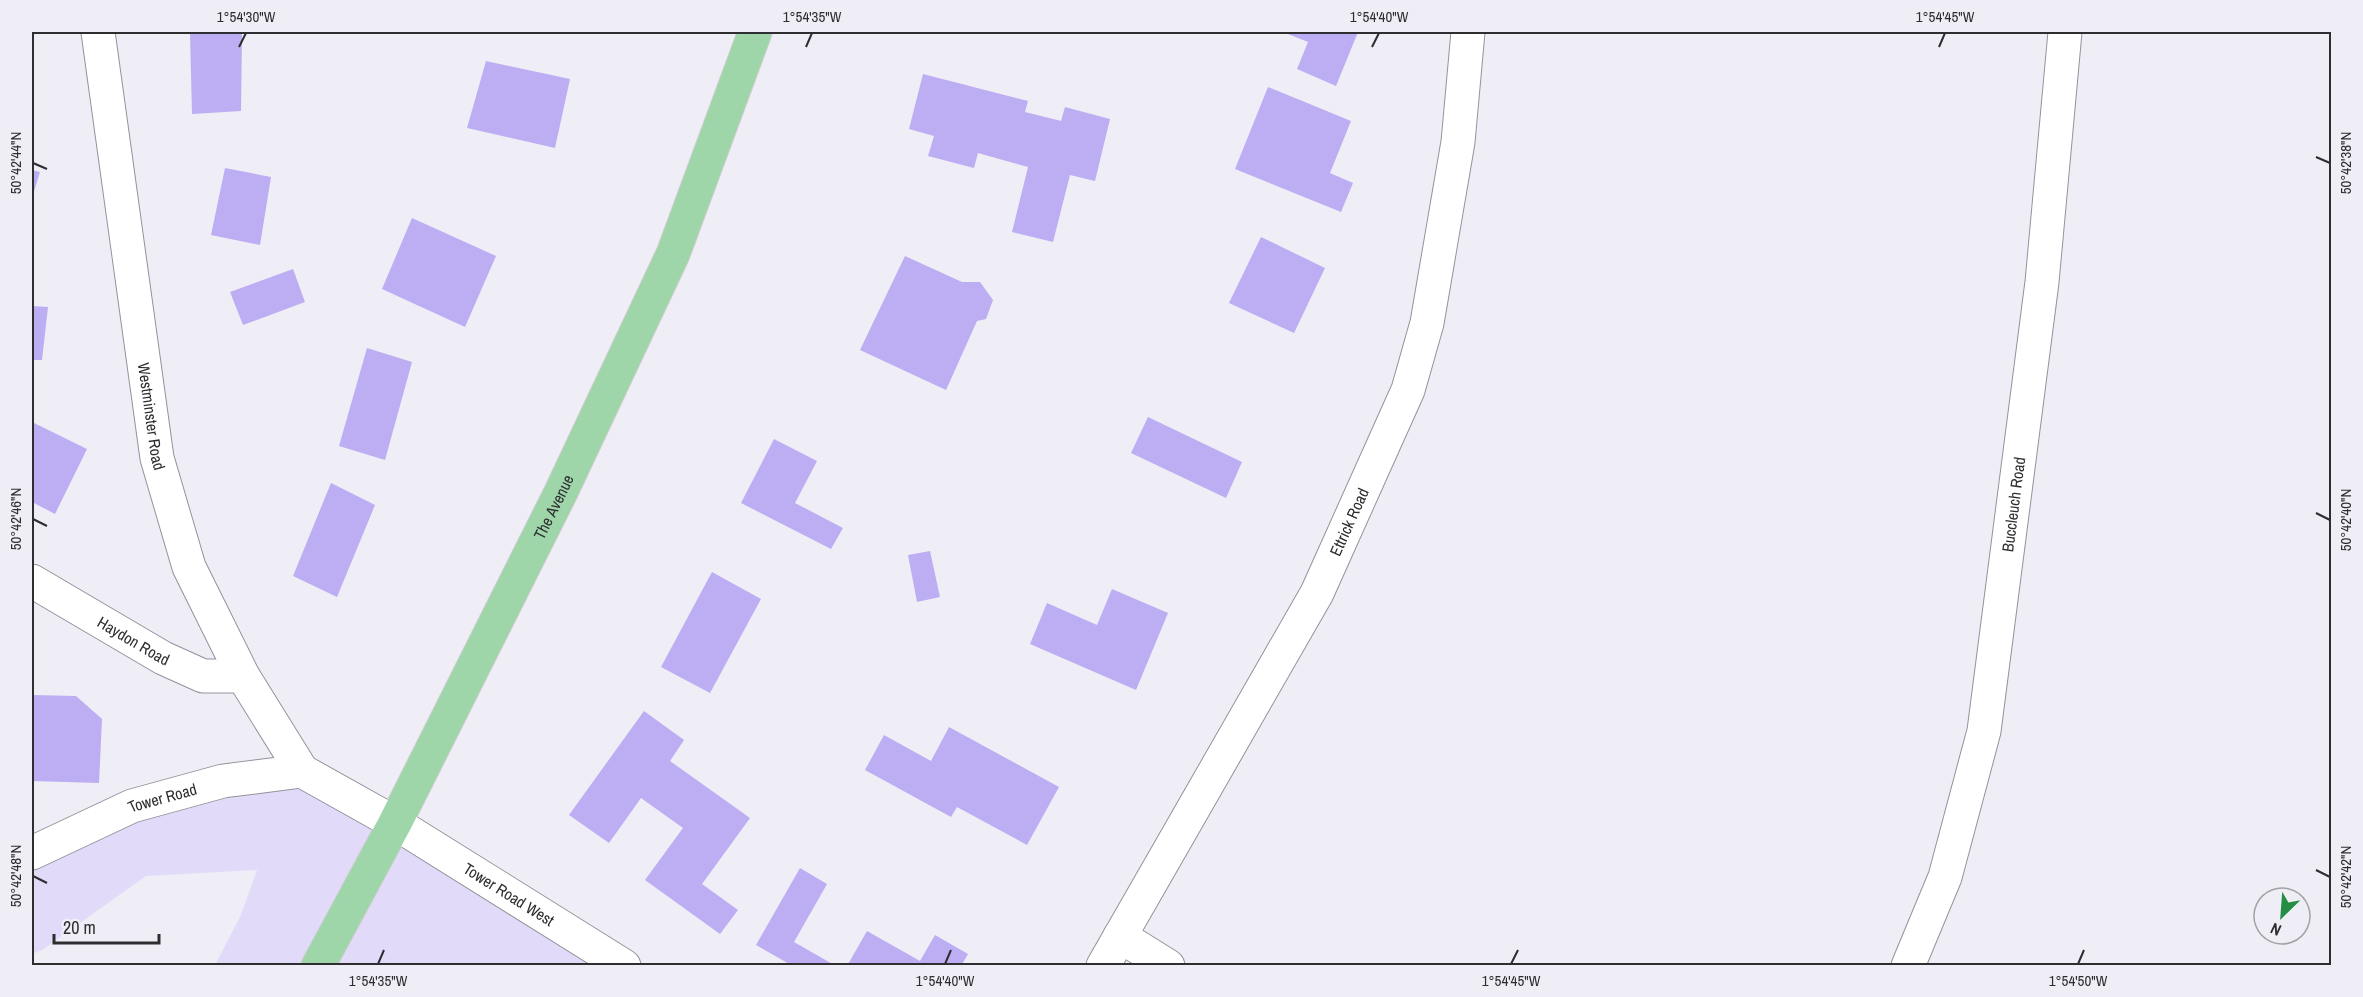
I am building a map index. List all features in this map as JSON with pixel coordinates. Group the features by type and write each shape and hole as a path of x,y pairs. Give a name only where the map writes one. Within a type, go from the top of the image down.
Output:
{"main road":[{"name":"The Avenue","path":"318,966 395,823 561,492 673,254 755,32"}],"street":[{"name":"Westminster Road","path":"98,32 157,458 189,567 243,676 302,771"},
{"name":"Ettrick Road","path":"1103,966 1317,593 1408,390 1427,323 1458,142 1468,32"},
{"name":"Buccleuch Road","path":"1908,966 1945,877 1984,731 2042,282 2066,32"},
{"name":"Haydon Road","path":"32,581 163,658 202,676 243,676"},
{"path":"302,771 395,823"},
{"name":"Tower Road","path":"32,852 132,806 222,781 302,771"},
{"name":"Tower Road West","path":"395,823 624,966"},
{"path":"1120,936 1168,966"}],"shaded area":[{"path":"302,771 624,965 215,965 241,915 257,870 146,876 42,950 32,954 32,853"}],"building":[{"path":"190,32 242,32 241,111 192,114"},
{"path":"1283,32 1358,32 1336,86 1297,69 1308,42"},
{"path":"486,61 570,79 555,148 467,128"},
{"path":"923,74 1028,101 1025,112 1061,121 1065,107 1110,119 1095,181 1070,175 1053,242 1012,232 1028,167 978,153 974,168 928,156 934,136 909,129"},
{"path":"1268,87 1351,121 1330,173 1353,183 1341,212 1235,169"},
{"path":"225,168 271,177 260,245 211,235"},
{"path":"32,170 40,172 32,198"},
{"path":"412,218 496,256 465,327 382,289"},
{"path":"1261,237 1325,268 1294,333 1229,303"},
{"path":"905,256 962,282 980,282 993,300 986,319 977,321 946,390 860,350"},
{"path":"293,269 305,302 243,325 230,292"},
{"path":"32,306 48,307 42,360 32,360"},
{"path":"367,348 412,362 385,460 339,446"},
{"path":"1148,417 1242,462 1226,498 1131,453"},
{"path":"32,422 87,449 55,514 32,502"},
{"path":"774,439 817,461 795,503 843,528 831,549 741,503"},
{"path":"331,483 375,505 337,597 293,576"},
{"path":"930,551 940,597 917,602 908,555"},
{"path":"712,572 761,599 710,693 661,667"},
{"path":"1112,589 1168,613 1136,690 1030,644 1047,603 1097,625"},
{"path":"32,695 76,696 102,719 99,783 32,781"},
{"path":"644,711 684,740 670,761 750,818 702,884 738,910 720,934 645,880 683,828 641,798 609,843 569,815"},
{"path":"949,727 1059,787 1027,845 957,807 951,817 865,770 884,735 931,761"},
{"path":"800,868 827,884 794,942 836,966 793,966 756,945"},
{"path":"867,931 920,961 935,935 968,954 961,966 847,966"}]}
